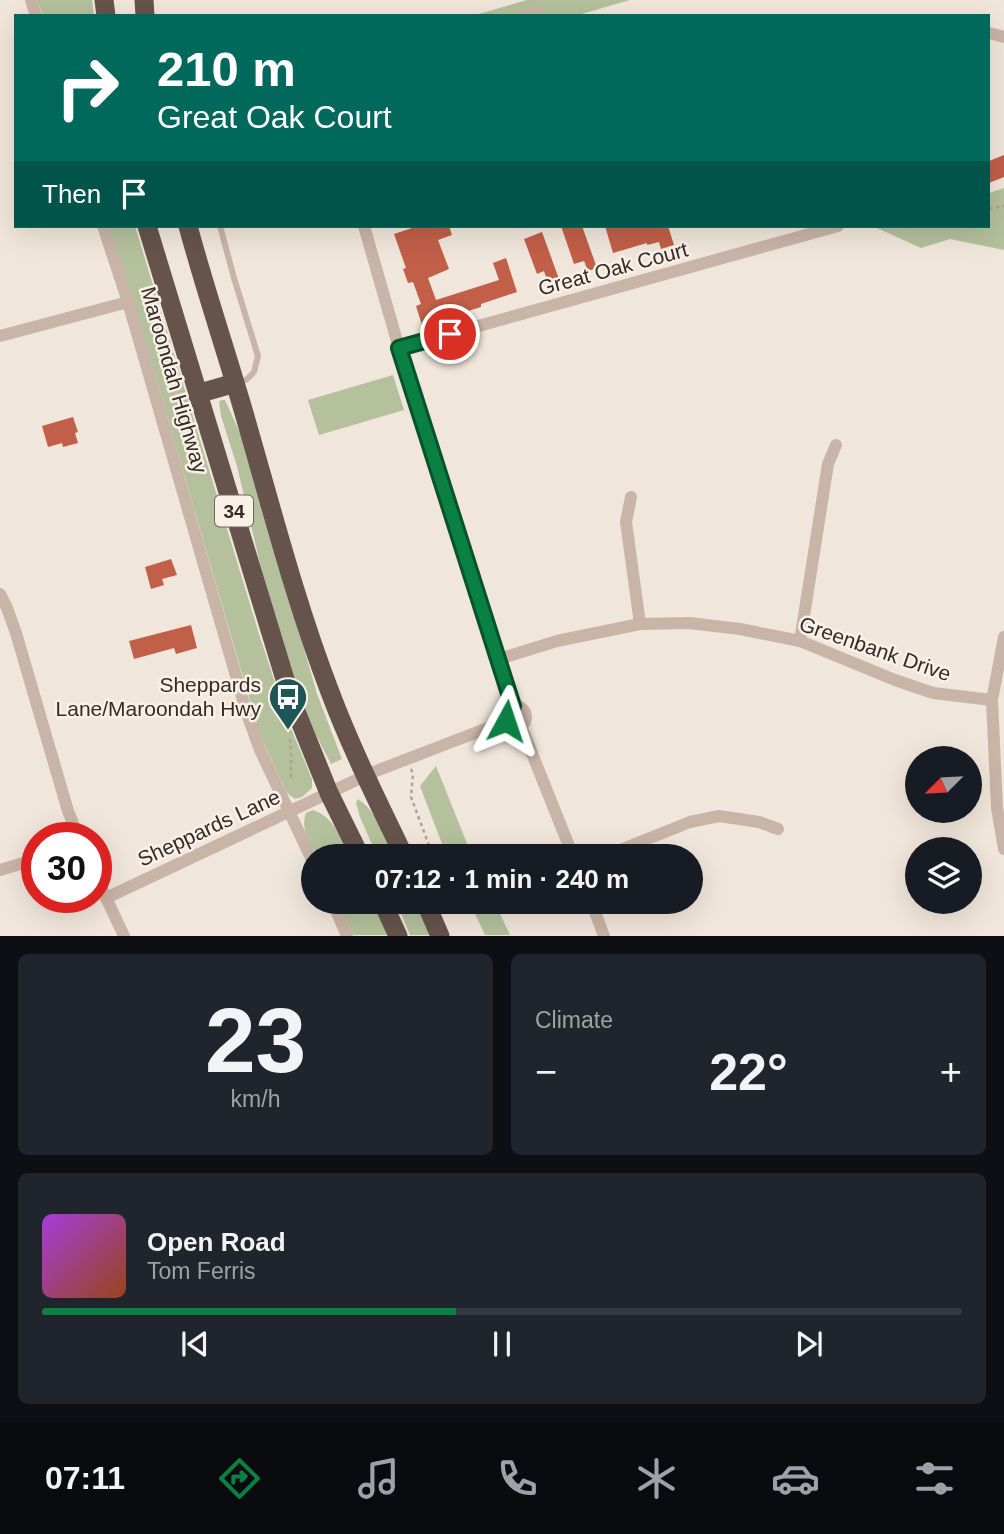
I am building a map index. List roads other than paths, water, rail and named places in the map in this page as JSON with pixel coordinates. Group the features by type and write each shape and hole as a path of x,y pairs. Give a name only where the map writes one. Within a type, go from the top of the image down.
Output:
{"highway":[{"name":"Maroondah Highway","path":"148,228 291,699 329,793 354,844"},
{"name":"34","path":"189,228 320,666 365,776 398,844"},
{"path":"197,394 235,383"},
{"path":"388,914 398,936"},
{"path":"431,914 440,936"}],"street":[{"name":"Maroondah Highway","path":"104,228 128,302 247,714 260,750 305,844"},
{"path":"365,228 399,348 513,706"},
{"name":"Great Oak Court","path":"399,348 831,228"},
{"path":"0,336 128,302"},
{"path":"800,641 828,464 836,445"},
{"path":"631,497 626,522 640,624"},
{"path":"0,594 16,633 72,822"},
{"name":"Greenbank Drive","path":"499,659 557,641 640,624 689,623 740,629 800,641 933,694 992,701"},
{"path":"1004,637 992,701 997,797 1004,849"},
{"path":"513,706 506,712 506,721 510,726 521,726"},
{"path":"513,706 523,709 526,714 521,726"},
{"name":"Sheppards Lane","path":"112,895 365,776 506,721"},
{"path":"521,726 568,844"},
{"path":"636,844 690,822 719,816 759,822 779,829"},
{"path":"0,870 21,864"},
{"path":"112,911 124,936"},
{"path":"338,914 347,936"},
{"path":"596,914 604,936"}],"lane":[{"path":"522,14 540,9"},
{"path":"221,228 258,356 254,372 246,380 235,383"}],"place":[{"name":"Sheppards Lane/Maroondah Hwy","path":"288,731"}]}
